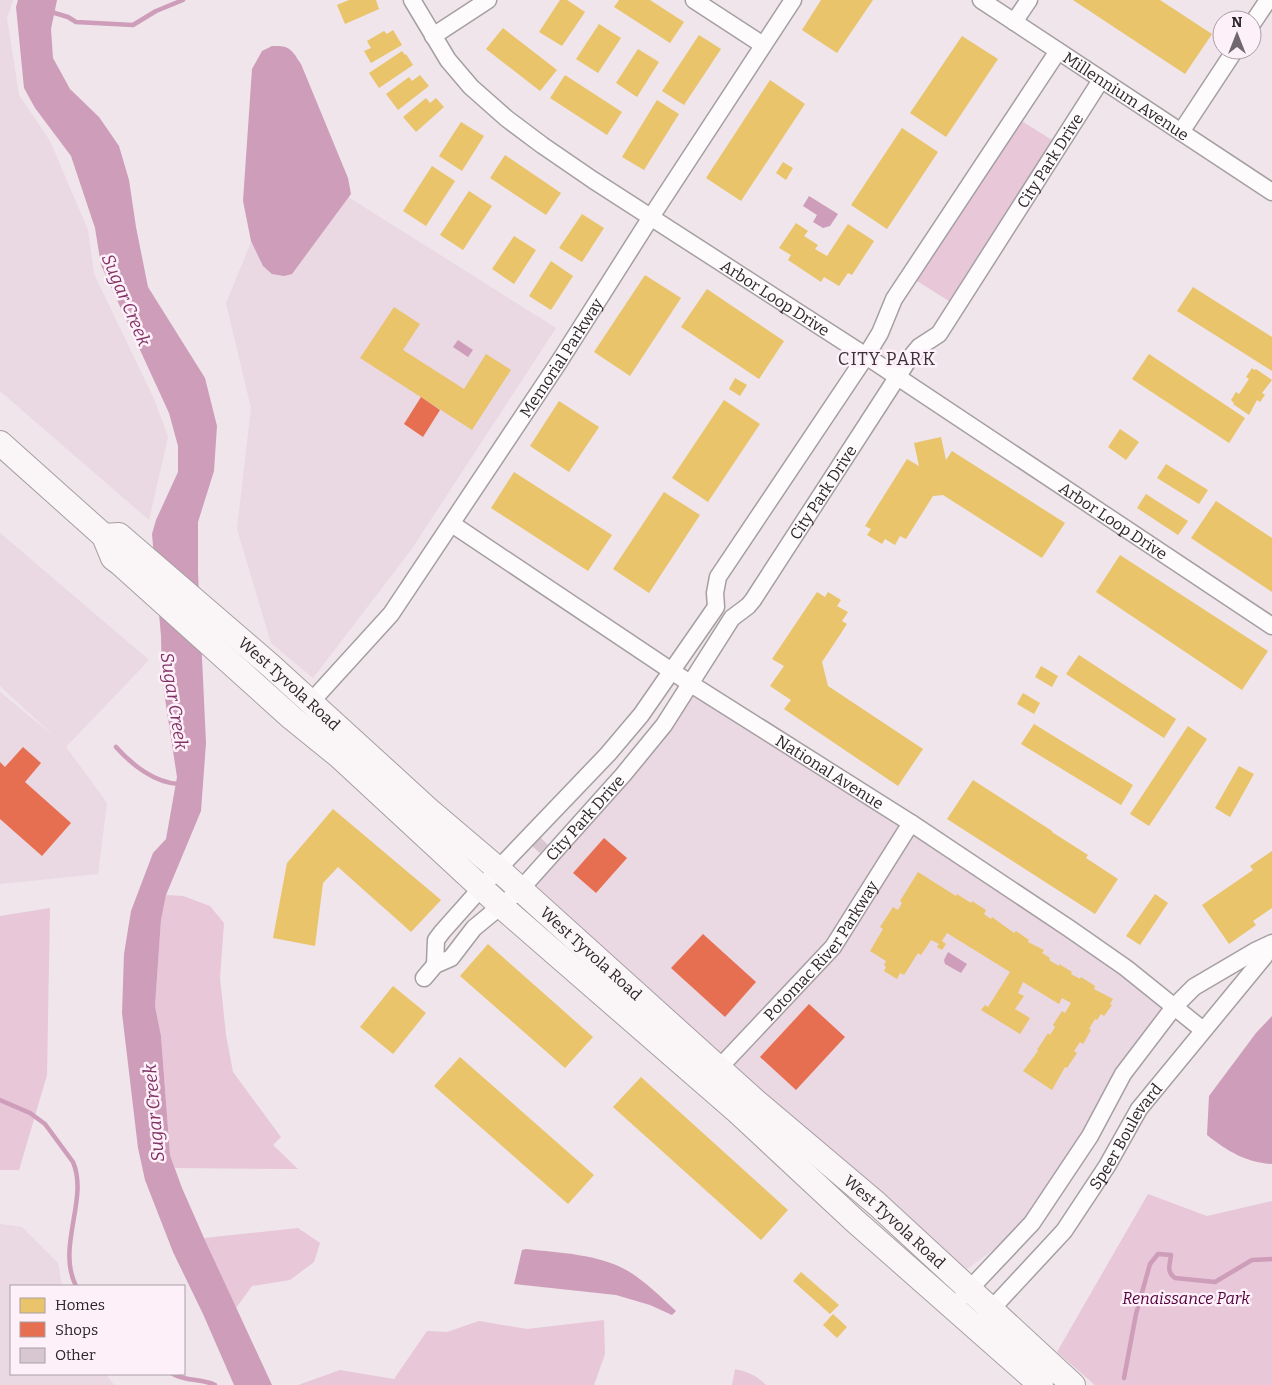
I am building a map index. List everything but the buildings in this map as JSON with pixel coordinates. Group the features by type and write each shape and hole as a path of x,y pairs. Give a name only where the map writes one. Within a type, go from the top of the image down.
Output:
{"main road":[{"name":"West Tyvola Road","path":"1,445 234,636 431,812 498,869 719,1068 878,1204 1041,1385"},
{"name":"West Tyvola Road","path":"112,535 113,558 292,718 339,756 500,906 738,1112 856,1221 961,1298"},
{"name":"West Tyvola Road","path":"983,1319 1073,1385"}],"street":[{"name":"Arbor Loop Drive","path":"412,0 448,60 471,87 506,118 542,145 866,356 1272,626"},
{"path":"432,36 488,0"},
{"path":"694,0 763,45"},
{"name":"Memorial Parkway","path":"310,703 391,614 555,369 651,217 793,0"},
{"name":"Millennium Avenue","path":"981,0 1272,192"},
{"path":"1014,22 1029,0"},
{"name":"City Park Drive","path":"435,965 436,940 498,869 608,754 641,715 716,607 715,593 718,577 866,356 880,333 894,298 1058,51"},
{"path":"1180,132 1227,60"},
{"name":"City Park Drive","path":"424,978 435,965 451,958 474,928 520,890 664,725 732,618 753,600 897,377 919,347 939,334 1101,80"},
{"name":"National Avenue","path":"452,524 691,684 911,823 1126,968 1203,1030"},
{"name":"Potomac River Parkway","path":"719,1068 833,947 911,823"},
{"path":"961,1298 1032,1223 1090,1136 1122,1074 1174,1007 1194,987 1272,943"},
{"name":"Speer Boulevard","path":"983,1319 1064,1231 1107,1166 1139,1108 1264,957 1272,943"}],"shaded area":[{"path":"0,0 13,0 7,18 19,95 50,141 88,230 94,274 154,399 168,437 149,520 0,391"},
{"path":"299,166 556,328 411,550 313,678 271,643 237,529 251,408 226,303 280,172"},
{"path":"0,533 149,660 66,747 107,803 98,874 0,884 0,692 55,737 0,686"},
{"path":"692,687 1173,1007 1032,1221 959,1275 517,897"},
{"path":"0,1224 22,1227 58,1263 62,1285 10,1285 10,1375 107,1375 114,1385 0,1385"}],"green space":[{"path":"1020,120 1052,140 949,301 917,281"},
{"path":"166,895 183,896 210,906 224,923 220,978 226,1035 233,1072 281,1137 273,1145 298,1169 175,1168 170,1155 161,1036 155,1006 161,920"},
{"path":"50,908 47,1075 19,1170 0,1170 0,916"},
{"name":"Renaissance Park","path":"1148,1194 1207,1216 1272,1201 1272,1385 1095,1385 1057,1352"},
{"path":"298,1228 320,1243 314,1262 290,1280 252,1286 236,1308 204,1238"},
{"path":"604,1320 605,1354 594,1385 298,1385 340,1370 394,1379 427,1331 447,1332 479,1321 527,1329"},
{"path":"735,1369 752,1374 766,1385 732,1385"}],"water":[{"name":"Sugar Creek","path":"18,0 57,0 51,29 53,58 70,89 99,117 119,146 129,180 148,287 205,378 217,426 214,471 198,522 198,573 206,743 201,811 166,895 161,920 155,1006 161,1036 170,1155 204,1238 272,1385 234,1385 173,1252 145,1180 138,1148 122,1013 124,954 131,911 153,853 166,839 177,777 162,679 161,636 152,534 156,520 178,472 178,446 169,413 101,265 95,228 71,156 35,108 24,88 16,7"},
{"path":"272,46 283,46 290,49 301,64 348,178 351,194 292,274 284,276 272,274 263,266 251,241 243,201 252,69 262,51"},
{"path":"809,196 838,214 830,226 823,228 813,222 817,215 803,206"},
{"path":"458,340 473,350 468,357 453,347"},
{"path":"948,952 967,964 961,973 945,964 944,960"},
{"path":"1272,1016 1272,1164 1246,1159 1222,1146 1207,1135 1209,1096 1256,1033"},
{"path":"522,1250 579,1255 617,1265 641,1280 676,1311 672,1315 650,1305 616,1295 514,1284"}],"waterway":[{"path":"48,11 68,17 76,22 133,25 156,11 183,0"},
{"path":"116,747 144,772 161,780 179,784"},
{"path":"0,1100 30,1113 45,1124 73,1162 77,1176 77,1192 69,1255 71,1271 76,1285"},
{"path":"1124,1378 1136,1314 1150,1264 1158,1254 1171,1255 1170,1273 1175,1278 1215,1282 1252,1260 1272,1259"},
{"path":"176,1375 215,1385"}],"district":[{"name":"CITY PARK","path":"887,359"}]}
